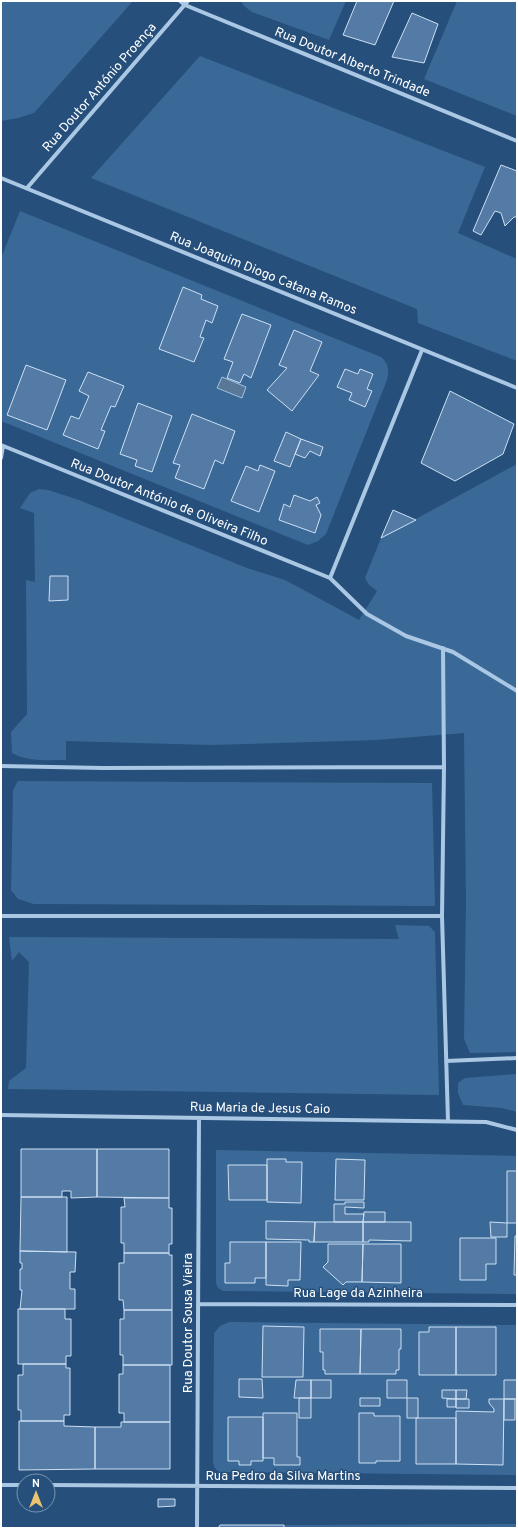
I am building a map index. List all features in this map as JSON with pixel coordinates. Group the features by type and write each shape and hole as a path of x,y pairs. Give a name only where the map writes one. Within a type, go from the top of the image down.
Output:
{"street":[{"name":"Rua Doutor Alberto Trindade","path":"180,1 184,5 517,141"},
{"name":"Rua Doutor António Proença","path":"27,188 188,1"},
{"name":"Rua Joaquim Diogo Catana Ramos","path":"1,178 517,388"},
{"path":"422,350 330,578 367,614 406,636 453,652 517,691"},
{"path":"1,458 2,446"},
{"name":"Rua Doutor António de Oliveira Filho","path":"2,446 330,578"},
{"path":"443,648 444,767 442,916 448,1121"},
{"path":"1,766 103,768 444,767"},
{"path":"1,916 442,916"},
{"path":"446,1061 517,1058"},
{"name":"Rua Maria de Jesus Caio","path":"1,1115 486,1122 517,1130"},
{"name":"Rua Doutor Sousa Vieira","path":"196,1528 200,1118"},
{"name":"Rua Lage da Azinheira","path":"199,1304 517,1305"},
{"path":"1,1485 16,1485"},
{"name":"Rua Pedro da Silva Martins","path":"56,1485 517,1488"}],"shaded area":[{"path":"1,1 133,1 34,113 1,121"},
{"path":"241,1 346,1 329,40 252,12 244,6"},
{"path":"457,1 517,1 517,116 424,79"},
{"path":"200,56 485,167 458,233 517,259 517,361 418,323 417,309 91,178"},
{"path":"20,211 381,357 386,362 388,367 387,380 326,534 318,541 308,545 1,421 1,258"},
{"path":"222,377 246,387 242,398 217,388"},
{"path":"517,464 517,1052 470,1053 464,1039 466,902 464,733 376,740 211,745 66,741 66,760 31,759 12,753 11,732 27,714 26,580 35,582 34,513 20,508 30,493 39,489 48,490 79,500 247,568 285,580 359,620 377,591 369,585 365,578 381,538"},
{"path":"18,781 432,783 435,906 34,904 18,899 11,890 13,790"},
{"path":"395,925 429,926 435,932 439,1095 8,1089 9,1081 26,1068 29,962 19,952 12,961 9,937 399,939"},
{"path":"517,1074 517,1112 502,1108 463,1105 458,1093 458,1083 465,1078"},
{"path":"216,1150 517,1156 517,1294 223,1291 218,1288 216,1283"},
{"path":"229,1322 517,1325 517,1475 219,1472 214,1467 213,1461 214,1333 220,1326"},
{"path":"517,1524 517,1528 284,1528 284,1525"}],"building":[{"path":"357,1 394,1 375,45 343,35"},
{"path":"412,13 438,24 424,63 392,57"},
{"path":"501,165 517,171 517,217 514,217 505,226 501,213 495,211 481,235 473,231"},
{"path":"183,287 202,295 201,299 218,306 212,323 206,320 200,337 204,338 194,362 159,349"},
{"path":"242,314 271,325 251,378 244,374 240,383 227,378 233,362 224,359"},
{"path":"294,330 322,342 310,371 319,375 292,411 267,390 287,368 279,365"},
{"path":"26,365 66,380 47,430 7,415"},
{"path":"345,369 358,374 360,369 373,374 367,389 372,391 365,407 349,400 352,393 337,387"},
{"path":"88,372 124,386 115,407 111,406 101,430 105,431 98,449 63,435 71,416 79,419 89,396 79,391"},
{"path":"450,391 514,424 503,454 455,481 421,463"},
{"path":"138,403 172,416 152,472 135,466 137,460 120,454"},
{"path":"192,414 235,431 223,464 215,460 204,489 175,478 180,465 173,463"},
{"path":"286,432 301,439 290,467 274,461"},
{"path":"301,439 323,447 320,456 310,451 305,458 295,454"},
{"path":"260,465 275,471 259,512 231,501 246,466 258,471"},
{"path":"294,495 310,501 317,497 320,503 316,505 321,515 315,533 279,520 284,504 290,507"},
{"path":"393,510 416,520 381,538"},
{"path":"50,576 68,576 68,600 49,601"},
{"path":"21,1149 97,1149 97,1197 71,1198 71,1191 62,1191 62,1197 21,1197"},
{"path":"97,1149 169,1149 169,1198 97,1197"},
{"path":"267,1159 286,1159 286,1162 302,1162 301,1203 267,1202"},
{"path":"336,1159 365,1160 364,1200 335,1200"},
{"path":"228,1165 267,1165 267,1200 229,1200"},
{"path":"507,1171 517,1171 517,1223 507,1223"},
{"path":"21,1197 67,1197 67,1252 20,1251"},
{"path":"124,1198 169,1198 169,1208 172,1208 172,1244 169,1244 169,1253 124,1253 124,1243 121,1243 121,1207 125,1207"},
{"path":"345,1202 364,1202 364,1208 345,1207 345,1214 364,1214 363,1222 334,1222 334,1204 345,1204"},
{"path":"364,1212 385,1212 385,1222 363,1222"},
{"path":"266,1221 315,1222 314,1242 309,1242 309,1240 266,1239"},
{"path":"315,1222 363,1222 363,1242 314,1242"},
{"path":"363,1222 411,1222 411,1241 369,1240 369,1242 363,1242"},
{"path":"490,1222 507,1223 507,1237 491,1237"},
{"path":"515,1236 517,1236 517,1275 514,1275"},
{"path":"460,1238 496,1238 496,1264 486,1264 486,1280 460,1280"},
{"path":"230,1242 266,1242 266,1278 255,1278 255,1283 225,1283 225,1263 230,1263"},
{"path":"266,1242 301,1242 300,1280 288,1280 288,1286 266,1285"},
{"path":"328,1244 363,1244 362,1282 346,1282 343,1285 323,1267 328,1262"},
{"path":"363,1244 401,1244 401,1283 362,1282"},
{"path":"20,1251 76,1252 75,1272 70,1272 70,1289 75,1289 75,1309 20,1309 22,1290 20,1290 20,1269 22,1269 22,1263 20,1263"},
{"path":"124,1253 169,1253 169,1255 172,1255 172,1310 124,1310 123,1300 119,1300 119,1263 124,1263"},
{"path":"18,1309 65,1309 65,1319 71,1319 71,1356 66,1356 66,1364 18,1364"},
{"path":"124,1310 172,1310 172,1365 123,1365 123,1355 120,1355 120,1319 124,1319"},
{"path":"263,1326 304,1327 303,1377 262,1377"},
{"path":"429,1327 456,1327 456,1375 419,1375 419,1332 429,1332"},
{"path":"456,1327 496,1327 496,1375 456,1375"},
{"path":"320,1329 361,1329 360,1374 325,1374 325,1370 323,1370 323,1352 320,1352"},
{"path":"361,1329 401,1329 399,1370 396,1370 396,1374 360,1374"},
{"path":"23,1364 66,1364 66,1368 70,1368 70,1415 64,1415 64,1421 21,1421 21,1410 18,1410 18,1375 23,1375"},
{"path":"123,1365 170,1365 170,1422 124,1422 124,1413 119,1413 119,1374 123,1374"},
{"path":"239,1379 262,1379 263,1398 239,1397"},
{"path":"296,1380 311,1380 311,1398 294,1398"},
{"path":"311,1380 331,1380 331,1398 311,1398"},
{"path":"387,1380 407,1380 407,1398 387,1398"},
{"path":"504,1380 517,1380 517,1399 504,1399"},
{"path":"442,1390 456,1390 456,1399 442,1398"},
{"path":"456,1390 467,1390 466,1399 456,1399"},
{"path":"299,1398 311,1398 311,1418 299,1418"},
{"path":"360,1398 380,1398 380,1406 360,1406"},
{"path":"407,1398 418,1398 418,1418 407,1418"},
{"path":"447,1399 456,1399 456,1407 447,1407"},
{"path":"456,1399 469,1399 469,1408 456,1408"},
{"path":"489,1399 504,1399 503,1465 456,1464 456,1411 494,1412 494,1409 489,1403"},
{"path":"504,1399 515,1399 515,1420 504,1420"},
{"path":"263,1413 297,1413 297,1457 300,1457 300,1465 274,1465 274,1458 263,1458"},
{"path":"359,1413 374,1413 374,1416 400,1416 400,1461 359,1463"},
{"path":"228,1417 263,1417 263,1461 251,1461 251,1465 239,1465 239,1461 228,1461"},
{"path":"416,1418 456,1418 456,1464 416,1464"},
{"path":"19,1421 64,1421 64,1426 95,1427 95,1469 19,1470"},
{"path":"121,1422 170,1422 170,1469 95,1469 95,1427 121,1427"},
{"path":"158,1499 175,1499 175,1506 158,1507"},
{"path":"220,1525 284,1525 284,1528 218,1528"}]}
